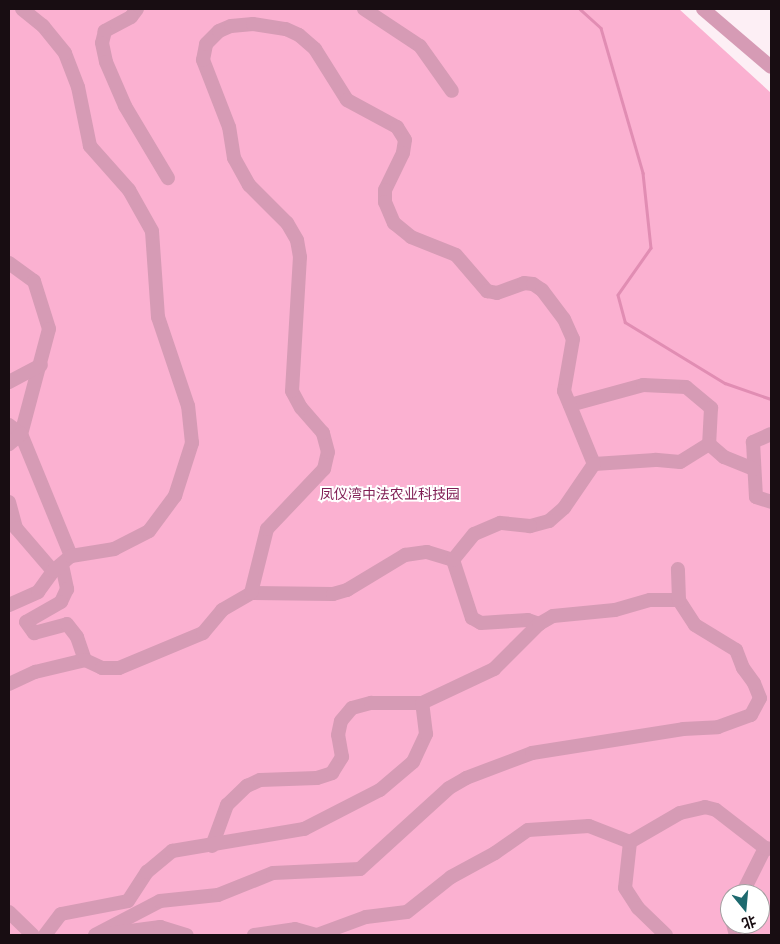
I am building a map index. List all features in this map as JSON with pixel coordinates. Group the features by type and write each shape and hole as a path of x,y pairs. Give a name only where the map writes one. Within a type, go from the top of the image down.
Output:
{"street":[{"path":"9,605 38,592 62,564 114,549 149,531 158,523 176,496 187,464 192,422 158,317 152,231 129,190 90,146 78,87 65,53 43,26 22,9"},
{"path":"137,9 131,17 105,31 102,43 106,62 125,106 168,178"},
{"path":"364,9 420,46 452,91"},
{"path":"703,9 771,68"},
{"path":"251,593 268,528 315,481 324,469 328,452 323,433 301,408 292,392 300,257 297,240 288,223 249,185 234,158 229,127 203,60 206,44 219,31 253,24 286,29 299,35 315,49 347,100 397,127 405,140 403,153 385,190 389,215 411,237 456,255 487,291 497,293 524,283 542,290 564,319 573,339 564,390 594,464"},
{"path":"9,263 34,281 49,329 41,366 21,434 9,444"},
{"path":"9,382 41,366"},
{"path":"570,405 643,384 686,386 711,408 709,444"},
{"path":"9,425 21,434 62,564 67,589 61,602 26,622 34,633 66,624 77,637 85,660"},
{"path":"771,434 753,442 756,497 771,502"},
{"path":"594,464 655,460 680,462 709,444"},
{"path":"709,444 724,457 754,469"},
{"path":"453,560 474,534 500,524 530,526 549,521 564,508 594,464"},
{"path":"9,502 16,528 62,564"},
{"path":"9,684 35,672 85,660 102,668 118,668 203,633 222,610 251,593 334,594 346,590 405,555 427,552 453,560"},
{"path":"453,560 472,618 481,622 528,620 539,624"},
{"path":"95,935 160,901 218,895 272,874 360,870 449,788 466,778 532,753 684,729 718,727 744,720 758,708 760,698 754,683 743,668 736,650 695,625 679,600 678,569"},
{"path":"212,846 227,805 247,786 260,780 317,778 332,773 342,757 338,735 341,721 352,708 371,703 422,703 494,668 539,624 553,616 614,610 650,600 679,600"},
{"path":"45,935 60,914 128,901 147,872 172,851 212,846 304,829 380,790 413,762 426,734 422,703"},
{"path":"630,842 680,813 705,807 716,810 768,848 748,884"},
{"path":"254,935 295,929 317,935 366,917 407,912 450,877 495,853 528,830 589,826 630,842"},
{"path":"630,842 624,888 638,908 666,935"},
{"path":"9,912 33,935"},
{"path":"95,935 134,934 160,927 187,935"}],"green space":[{"name":"凤仪湾中法农业科技园","path":"9,9 679,9 771,93 771,935 9,935"}],"waterway":[{"path":"580,9 601,28 643,173 651,248 618,295 625,322 725,383 771,399"}]}
